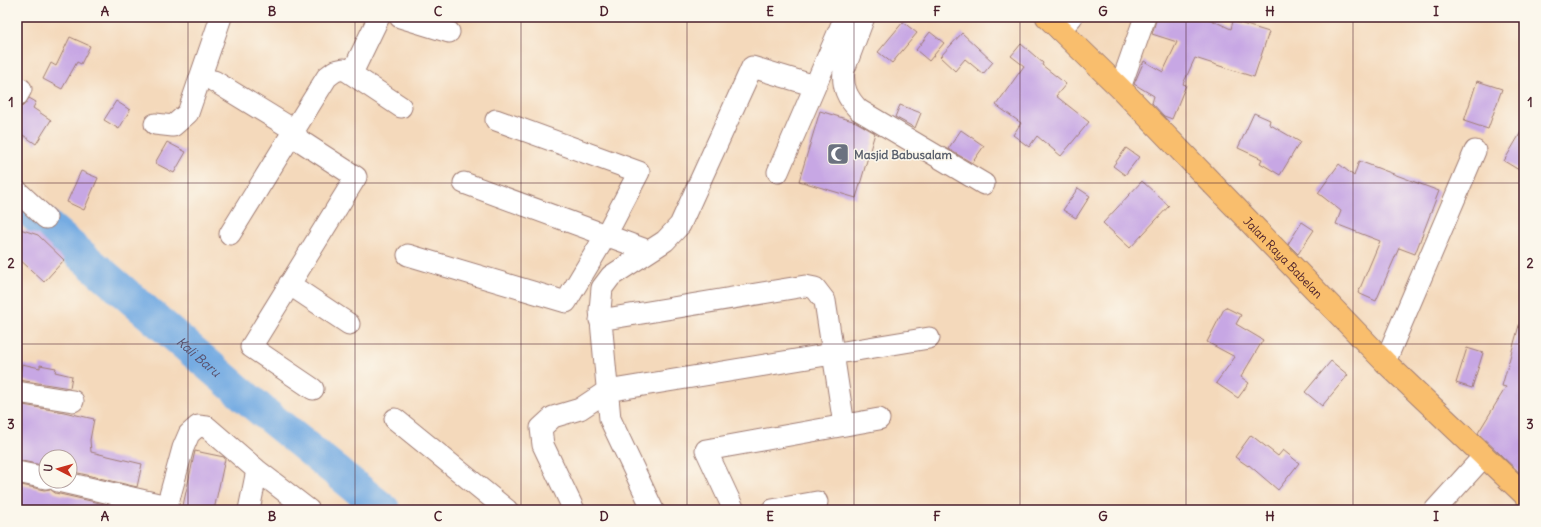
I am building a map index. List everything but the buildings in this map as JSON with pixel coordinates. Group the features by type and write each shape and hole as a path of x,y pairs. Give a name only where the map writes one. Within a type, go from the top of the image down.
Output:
{"main road":[{"name":"Jalan Raya Babelan","path":"1059,21 1120,88 1385,362 1524,494"}],"street":[{"path":"155,124 173,126 188,113 221,17"},
{"path":"352,73 379,17"},
{"path":"400,17 449,32"},
{"path":"778,172 845,17"},
{"path":"864,17 844,70 843,79 845,91 851,102 859,110 984,184"},
{"path":"1120,88 1145,17"},
{"path":"653,510 610,419 600,320 602,288 611,276 665,240 680,225 752,66 815,86"},
{"path":"230,234 327,77 334,72 344,69 401,106"},
{"path":"214,81 294,130 299,140 356,177 251,346 313,389"},
{"path":"408,255 566,302 606,235 639,172 496,120"},
{"path":"1385,362 1475,150"},
{"path":"464,183 649,251"},
{"path":"19,197 46,218"},
{"path":"289,284 349,324"},
{"path":"600,320 805,286 815,288 825,301 844,425"},
{"path":"574,510 543,445 541,428 552,417 580,409 607,391 929,338"},
{"path":"17,392 73,401"},
{"path":"734,510 706,450 878,419"},
{"path":"395,420 507,510"},
{"path":"78,486 167,508 183,448 189,434 198,426 207,427 257,470 309,510"},
{"path":"1435,510 1484,456"},
{"path":"249,510 257,470"},
{"path":"17,472 38,476"},
{"path":"772,510 817,502"}],"waterway":[{"name":"Kali Baru","path":"17,200 262,411 384,510"}],"place":[{"name":"Masjid Babusalam","path":"838,154"}]}
